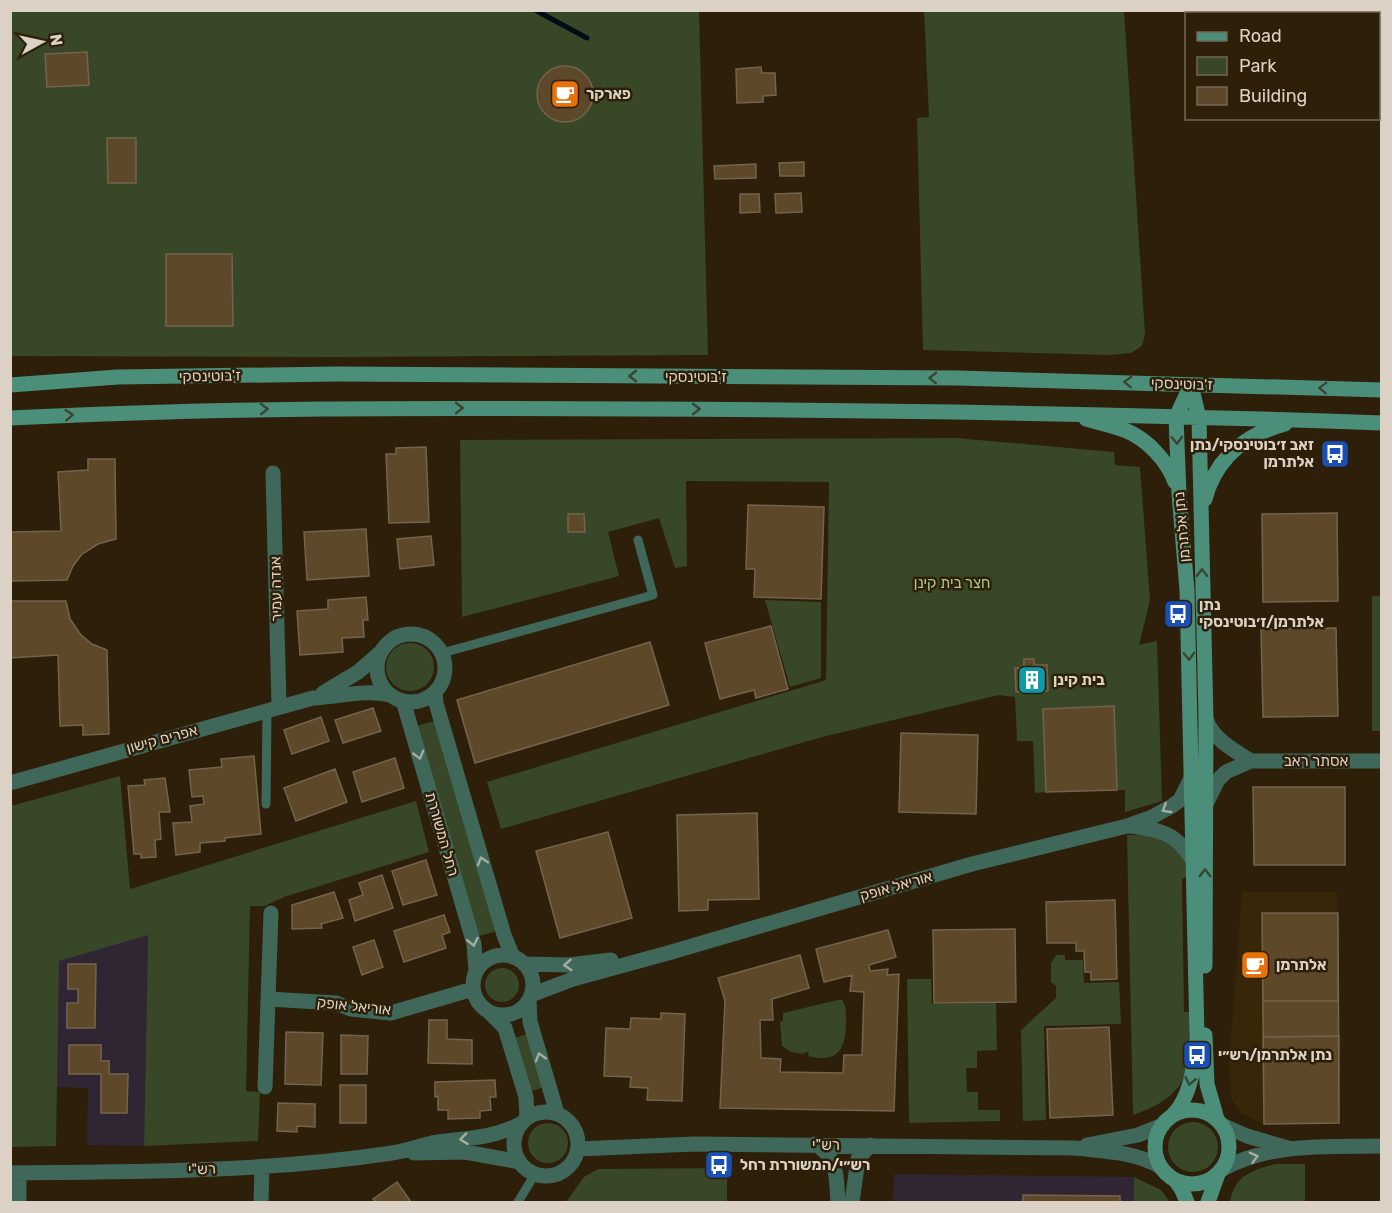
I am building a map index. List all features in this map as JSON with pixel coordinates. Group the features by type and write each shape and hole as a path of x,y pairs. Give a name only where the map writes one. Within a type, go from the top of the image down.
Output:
{"main road":[{"name":"ז'בוטינסקי","path":"10,385 118,377 336,374 904,378 1382,390"},
{"name":"נתן אלתרמן","path":"1168,1120 1182,1106 1197,1037 1187,590 1179,494 1176,417 1191,385"},
{"name":"נתן אלתרמן","path":"1191,385 1199,418 1206,719 1205,1040 1208,1084 1219,1122"},
{"path":"10,418 115,412 341,407 1066,413 1382,423"},
{"path":"1066,413 1128,432 1139,439 1167,464 1179,494"},
{"path":"1201,511 1213,475 1232,450 1241,442 1265,430 1303,420"},
{"path":"1187,1203 1175,1180 1161,1167 1155,1148 1156,1138 1168,1120 1191,1110 1209,1113 1219,1122 1228,1136 1230,1148 1227,1160 1208,1203"},
{"path":"1175,1180 1193,1184 1210,1180 1220,1172"}],"street":[{"name":"אנדה עמיר","path":"273,472 273,708"},
{"path":"412,633 428,637 442,652 445,674 442,684 427,699 416,702 395,698 383,688 378,678 377,662 387,643 396,637 412,633"},
{"name":"אפרים קישון","path":"313,698 351,677 381,651"},
{"name":"אפרים קישון","path":"10,783 313,698 363,692 379,692 395,698"},
{"name":"רחל המשוררת","path":"435,693 436,704 467,813 504,935 519,960"},
{"name":"רחל המשוררת","path":"395,698 404,704 474,944 476,971"},
{"path":"1206,719 1209,728 1225,745 1251,761"},
{"name":"אסתר ראב","path":"1206,804 1218,780 1226,772 1251,761 1382,761"},
{"name":"אוריאל אופק","path":"530,997 573,979 972,864 1126,826 1152,817 1180,800 1192,776"},
{"name":"אוריאל אופק","path":"1126,826 1169,834 1185,847 1193,861"},
{"path":"265,1087 271,913"},
{"name":"אוריאל אופק","path":"519,960 569,965 668,953"},
{"path":"523,1121 541,1112 557,1113 565,1118 575,1129 578,1139 578,1149 572,1163 560,1173 545,1176 527,1170 515,1153 514,1143 516,1133 523,1121 526,1097 505,1028 479,1002 473,989 476,971 482,963 494,956 504,955 519,960 530,972 533,981 530,997 530,1022 557,1113"},
{"name":"אוריאל אופק","path":"268,999 336,1004 351,1009 391,1013 473,989"},
{"path":"488,1011 498,1015 512,1014 520,1010 530,997"},
{"name":"רש\"י","path":"1075,1148 1138,1135 1168,1120"},
{"name":"רש\"י","path":"393,1153 433,1143 495,1134 523,1121"},
{"path":"1219,1122 1247,1136 1288,1148"},
{"name":"רש\"י","path":"578,1149 695,1144 1075,1148 1115,1153 1153,1162 1161,1167"},
{"path":"815,1144 824,1149 832,1158 838,1203"},
{"path":"852,1203 858,1159 870,1145"},
{"path":"1220,1172 1235,1162 1288,1148 1382,1146"},
{"name":"רש\"י","path":"15,1173 262,1167 393,1153 465,1152 520,1162"},
{"path":"261,1203 262,1167"},
{"path":"15,1173 19,1203"}],"lane":[{"path":"442,652 653,595 638,540"},
{"path":"266,804 273,708"},
{"path":"518,1203 536,1174"}],"shaded area":[{"path":"1242,892 1337,892 1339,1123 1264,1124 1240,1113 1231,1098 1229,1063"},
{"path":"148,934 144,1146 87,1145 88,1088 56,1087 58,961"},
{"path":"894,1174 1134,1177 1134,1202 893,1202"}],"green space":[{"path":"10,11 699,11 708,355 11,356"},
{"path":"924,11 1124,11 1145,334 1142,346 1131,353 1110,355 923,350 917,118 929,117"},
{"name":"חצר בית קינן","path":"956,438 1114,452 1115,465 1140,467 1150,600 1139,645 1157,641 1162,801 1125,812 1125,790 1117,790 1114,706 1043,709 1046,792 1035,793 1033,741 1017,741 1015,697 999,695 826,736 501,829 487,782 826,680 829,482 686,481 687,566 675,568 659,518 608,532 619,576 462,617 460,440"},
{"path":"1372,596 1381,596 1381,731 1372,731"},
{"path":"765,600 821,602 821,678 790,687"},
{"path":"410,643 427,650 434,667 427,684 410,691 393,684 386,667 393,650"},
{"path":"434,721 497,931 479,936 416,726"},
{"path":"120,776 130,889 416,801 429,852 284,897 265,906 250,906 246,1091 260,1092 258,1141 144,1146 148,935 59,961 56,1146 11,1147 11,806"},
{"path":"1127,835 1148,836 1168,842 1181,854 1187,876 1182,879 1184,1012 1189,1012 1186,1071 1180,1084 1169,1096 1156,1105 1133,1115"},
{"path":"1056,955 1065,955 1065,960 1083,960 1084,983 1119,982 1121,1024 1044,1026 1046,1120 1023,1121 1021,1030 1056,998 1056,986 1051,982 1051,963"},
{"path":"502,968 514,973 519,985 514,997 502,1002 490,997 485,985 490,973"},
{"path":"907,979 931,979 932,1004 996,1003 997,1050 977,1051 977,1068 966,1068 967,1092 978,1092 978,1110 1000,1110 1000,1121 909,1123"},
{"path":"838,1000 844,1003 846,1032 842,1047 838,1052 833,1056 818,1058 808,1056 809,1052 803,1054 791,1052 782,1046 780,1022 783,1021 783,1013"},
{"path":"528,1034 545,1087 528,1092 511,1039"},
{"path":"1188,1122 1198,1122 1211,1129 1218,1142 1218,1152 1211,1165 1198,1172 1188,1172 1179,1168 1172,1161 1168,1152 1168,1142 1172,1133 1179,1126"},
{"path":"548,1123 562,1129 568,1143 562,1157 548,1163 534,1157 528,1143 534,1129"},
{"path":"1276,1164 1305,1164 1305,1202 1230,1202 1236,1186 1246,1175"},
{"path":"727,1168 727,1202 566,1202 584,1177 598,1169"},
{"path":"1134,1177 1161,1190 1170,1202 1134,1202"}],"building":[{"path":"87,52 89,85 47,87 45,54"},
{"path":"560,66 570,66 585,74 591,83 593,94 591,105 585,114 570,122 560,122 549,117 542,110 537,99 537,89 542,78 549,71"},
{"path":"761,67 762,73 775,73 776,95 763,96 763,102 737,103 736,69"},
{"path":"107,138 136,138 136,183 108,183"},
{"path":"804,162 804,176 780,176 779,163"},
{"path":"756,164 756,178 715,179 714,166"},
{"path":"801,193 802,212 776,213 775,194"},
{"path":"740,194 759,194 760,212 740,213"},
{"path":"166,254 232,254 233,326 166,326"},
{"path":"426,447 429,522 389,523 386,454 396,454 396,448"},
{"path":"88,459 115,459 116,539 98,544 82,554 67,580 10,581 10,532 61,531 58,472 88,470"},
{"path":"748,505 824,507 821,599 754,597 755,569 746,569"},
{"path":"1337,513 1338,601 1263,602 1262,514"},
{"path":"568,514 584,514 585,532 568,532"},
{"path":"366,529 369,576 307,580 304,532"},
{"path":"431,536 434,565 400,569 397,539"},
{"path":"366,597 368,620 363,620 364,637 342,638 343,652 300,655 297,611 328,609 328,600"},
{"path":"10,601 66,601 70,619 81,635 92,644 107,650 109,734 83,735 83,725 60,726 58,655 10,658"},
{"path":"771,626 788,689 756,698 754,690 720,699 705,643"},
{"path":"1336,628 1338,716 1263,717 1261,629"},
{"path":"650,642 669,705 475,763 457,700"},
{"name":"בית קינן","path":"1024,659 1034,659 1034,665 1047,665 1048,691 1016,692 1015,668 1024,668"},
{"path":"1114,706 1117,790 1046,792 1043,709"},
{"path":"373,708 381,731 343,743 335,720"},
{"path":"321,717 329,741 292,754 284,730"},
{"path":"901,733 978,735 976,814 899,812"},
{"path":"254,756 261,834 200,843 200,852 176,855 173,823 192,822 190,806 204,804 203,796 192,797 189,770 222,767 221,759"},
{"path":"395,758 404,788 362,802 353,772"},
{"path":"335,769 347,802 296,821 284,788"},
{"path":"165,778 170,812 159,812 161,839 155,840 156,857 141,858 141,854 134,854 128,786 145,785 144,780"},
{"path":"1253,787 1345,787 1345,865 1254,865"},
{"path":"757,813 759,899 708,900 708,910 679,911 677,815"},
{"path":"608,832 632,918 560,938 536,851"},
{"path":"426,860 437,895 403,905 392,871"},
{"path":"382,875 393,908 355,921 349,900 363,895 359,883"},
{"path":"334,892 343,918 321,924 322,928 292,929 292,905"},
{"path":"1115,900 1117,979 1091,980 1091,972 1085,972 1084,951 1076,951 1076,943 1047,943 1046,902"},
{"path":"1262,913 1338,913 1338,1001 1263,1001"},
{"path":"1262,913 1338,913 1339,1123 1264,1124"},
{"path":"444,915 450,932 442,935 446,948 404,962 394,931"},
{"path":"1015,929 1016,1002 934,1003 933,930"},
{"path":"888,930 896,957 869,965 870,971 888,969 887,975 899,974 894,1111 720,1108 725,1001 718,978 800,955 809,988 772,999 773,1020 760,1020 761,1058 781,1059 780,1072 843,1073 844,1055 862,1055 864,992 850,991 852,975 824,982 816,949"},
{"path":"374,940 383,967 362,975 353,947"},
{"path":"68,964 96,964 95,1028 67,1028 67,1003 78,1003 78,989 68,989"},
{"path":"661,1013 685,1014 682,1101 647,1100 648,1088 630,1087 631,1077 604,1076 606,1028 630,1029 631,1018 661,1019"},
{"path":"429,1020 447,1020 447,1039 472,1040 472,1064 428,1063"},
{"path":"1109,1027 1113,1115 1050,1118 1047,1029"},
{"path":"286,1032 323,1033 321,1085 285,1084"},
{"path":"341,1035 368,1036 367,1074 341,1074"},
{"path":"1339,1036 1339,1123 1264,1124 1263,1037"},
{"path":"69,1045 101,1045 101,1061 109,1061 109,1074 128,1074 127,1113 101,1113 101,1074 69,1074"},
{"path":"495,1080 496,1097 490,1097 491,1110 480,1111 480,1118 448,1119 448,1110 438,1110 435,1082"},
{"path":"340,1085 366,1085 366,1123 340,1123"},
{"path":"278,1103 315,1104 315,1127 297,1126 297,1132 277,1131"},
{"path":"397,1182 411,1202 376,1202 373,1199"},
{"path":"1023,1195 1120,1196 1120,1202 1023,1202"}],"waterway":[{"path":"535,10 587,38"}],"place":[{"name":"פארקר","path":"565,94"},
{"name":"זאב ז׳בוטינסקי/נתן אלתרמן","path":"1335,454"},
{"name":"נתן אלתרמן/ז׳בוטינסקי","path":"1178,614"},
{"name":"בית קינן","path":"1032,680"},
{"name":"אלתרמן","path":"1255,965"},
{"name":"נתן אלתרמן/רש״י","path":"1197,1055"},
{"name":"רש״י/המשוררת רחל","path":"719,1165"}]}
